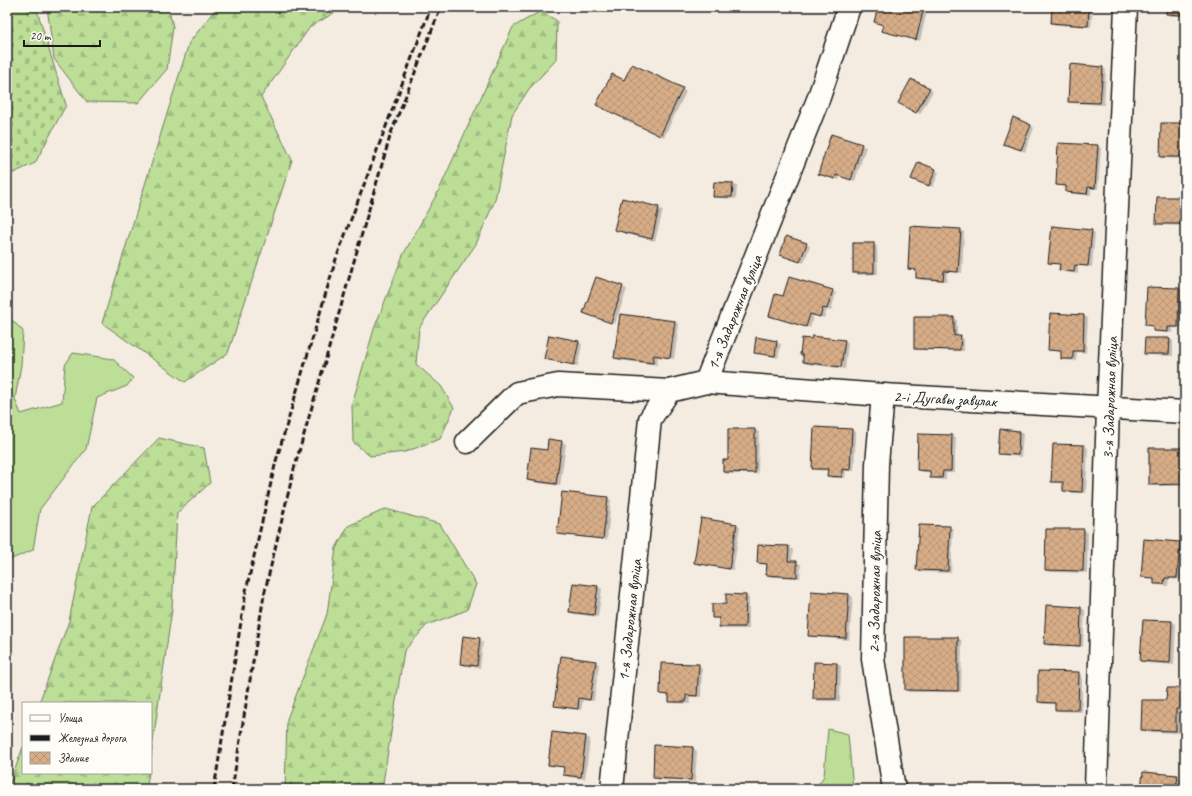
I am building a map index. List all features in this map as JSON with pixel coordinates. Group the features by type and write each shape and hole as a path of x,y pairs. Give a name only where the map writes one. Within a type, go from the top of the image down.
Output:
{"street":[{"name":"1-я Задарожная вуліца","path":"612,789 650,419 669,391 706,382 819,97 849,7"},
{"name":"3-я Задарожная вуліца","path":"1096,789 1108,408 1126,7"},
{"name":"2-і Дугавы завулак","path":"706,382 1185,412"},
{"path":"467,442 517,393 558,385 669,391"},
{"name":"2-я Задарожная вуліца","path":"883,394 877,464 873,659 894,789"}],"green space":[{"path":"7,7 36,7 66,105 35,163 7,176"},
{"path":"47,7 168,7 173,27 167,69 138,103 87,102 54,59"},
{"path":"217,7 344,7 310,27 261,97 292,160 228,353 185,382 102,323 189,43"},
{"path":"541,11 557,21 556,60 529,89 512,115 495,200 476,244 419,328 416,364 441,386 454,408 440,439 405,452 370,456 353,442 352,404 374,329 403,255 439,190 513,27"},
{"path":"7,315 23,331 21,365 15,399 21,414 62,402 65,365 73,353 113,359 133,378 127,386 97,398 86,449 40,509 33,550 7,561"},
{"path":"159,438 204,448 210,483 177,513 172,609 152,749 152,702 39,702 69,621 92,507"},
{"path":"386,509 440,524 476,584 467,610 427,625 404,651 382,789 285,789 287,719 327,614 336,548 348,526"},
{"path":"828,729 848,734 853,789 815,789 824,776"},
{"path":"22,750 22,774 149,774 146,789 8,789"}],"building":[{"path":"878,7 924,7 916,40 881,31 883,25 874,22"},
{"path":"1052,7 1089,7 1088,26 1051,23"},
{"path":"1166,7 1181,7 1181,15 1166,14"},
{"path":"632,64 683,88 660,136 596,105 612,74 624,80"},
{"path":"1070,64 1103,67 1100,103 1068,102"},
{"path":"911,79 930,88 916,113 898,103"},
{"path":"1013,117 1031,125 1021,150 1003,144"},
{"path":"1161,123 1185,123 1185,157 1160,157"},
{"path":"831,134 862,144 851,180 836,175 835,179 818,174"},
{"path":"1058,143 1098,145 1095,188 1088,187 1087,194 1066,192 1066,186 1056,185"},
{"path":"918,162 936,169 929,186 911,179"},
{"path":"714,182 733,183 732,197 713,197"},
{"path":"1157,197 1185,197 1185,224 1156,224"},
{"path":"622,198 659,207 652,239 614,230"},
{"path":"910,226 961,229 958,272 944,271 943,280 916,278 916,270 908,269"},
{"path":"1052,226 1092,230 1088,266 1075,265 1074,272 1059,270 1060,264 1048,263"},
{"path":"786,236 807,243 800,262 780,255"},
{"path":"853,243 874,243 874,273 853,273"},
{"path":"596,277 623,286 611,323 583,313"},
{"path":"789,277 833,290 827,309 823,308 820,317 810,314 806,327 769,316 775,294 783,296"},
{"path":"1147,287 1179,288 1178,327 1168,327 1168,332 1153,331 1153,326 1145,325"},
{"path":"1050,313 1084,315 1083,351 1073,351 1073,359 1061,359 1061,351 1048,350"},
{"path":"620,314 675,321 670,358 654,355 653,363 614,358"},
{"path":"914,317 954,317 954,336 961,335 960,350 914,349"},
{"path":"549,335 579,341 574,365 544,359"},
{"path":"812,336 845,340 841,367 803,362 803,355 800,355 802,338 811,339"},
{"path":"756,337 777,341 775,356 754,353"},
{"path":"1145,338 1170,338 1169,354 1144,354"},
{"path":"814,427 852,429 850,470 842,469 842,477 827,476 828,469 812,469"},
{"path":"728,429 755,429 755,473 723,472 723,460 728,460"},
{"path":"1000,429 1019,431 1018,455 998,454"},
{"path":"918,434 952,435 951,471 943,471 942,478 930,478 930,471 917,470"},
{"path":"548,439 562,441 556,484 527,480 531,448 547,450"},
{"path":"1053,444 1084,445 1082,492 1063,491 1063,482 1051,482"},
{"path":"1149,448 1184,448 1182,484 1149,485"},
{"path":"562,492 608,497 603,539 557,534"},
{"path":"701,518 737,524 729,569 694,563"},
{"path":"919,525 950,526 948,571 916,570"},
{"path":"1046,529 1084,529 1083,571 1045,570"},
{"path":"1144,539 1180,542 1177,578 1165,578 1164,584 1154,584 1154,578 1141,577"},
{"path":"758,545 789,546 788,561 797,561 797,577 766,575 767,564 757,563"},
{"path":"573,583 598,586 594,615 569,612"},
{"path":"811,591 849,594 846,638 808,636"},
{"path":"726,594 746,595 745,627 719,627 719,618 712,618 712,604 726,604"},
{"path":"1046,605 1081,607 1080,646 1044,644"},
{"path":"1143,620 1172,621 1170,663 1140,661"},
{"path":"463,636 480,638 477,666 460,664"},
{"path":"905,637 958,637 958,691 905,690"},
{"path":"561,656 596,661 590,700 579,698 578,709 554,706"},
{"path":"814,662 837,663 836,699 813,699"},
{"path":"661,663 699,664 697,696 686,695 686,702 669,702 669,695 660,694"},
{"path":"1038,671 1079,672 1078,710 1055,710 1055,703 1038,702"},
{"path":"1167,688 1185,688 1185,709 1176,709 1176,731 1141,730 1142,700 1166,700"},
{"path":"552,732 586,736 581,777 563,775 564,767 548,765"},
{"path":"654,745 693,747 691,780 653,778"},
{"path":"1143,772 1178,775 1176,789 1141,789"}],"railway":[{"path":"214,789 246,591 276,461 336,259 431,7"},
{"path":"232,789 264,595 294,469 391,133 441,7"}]}
